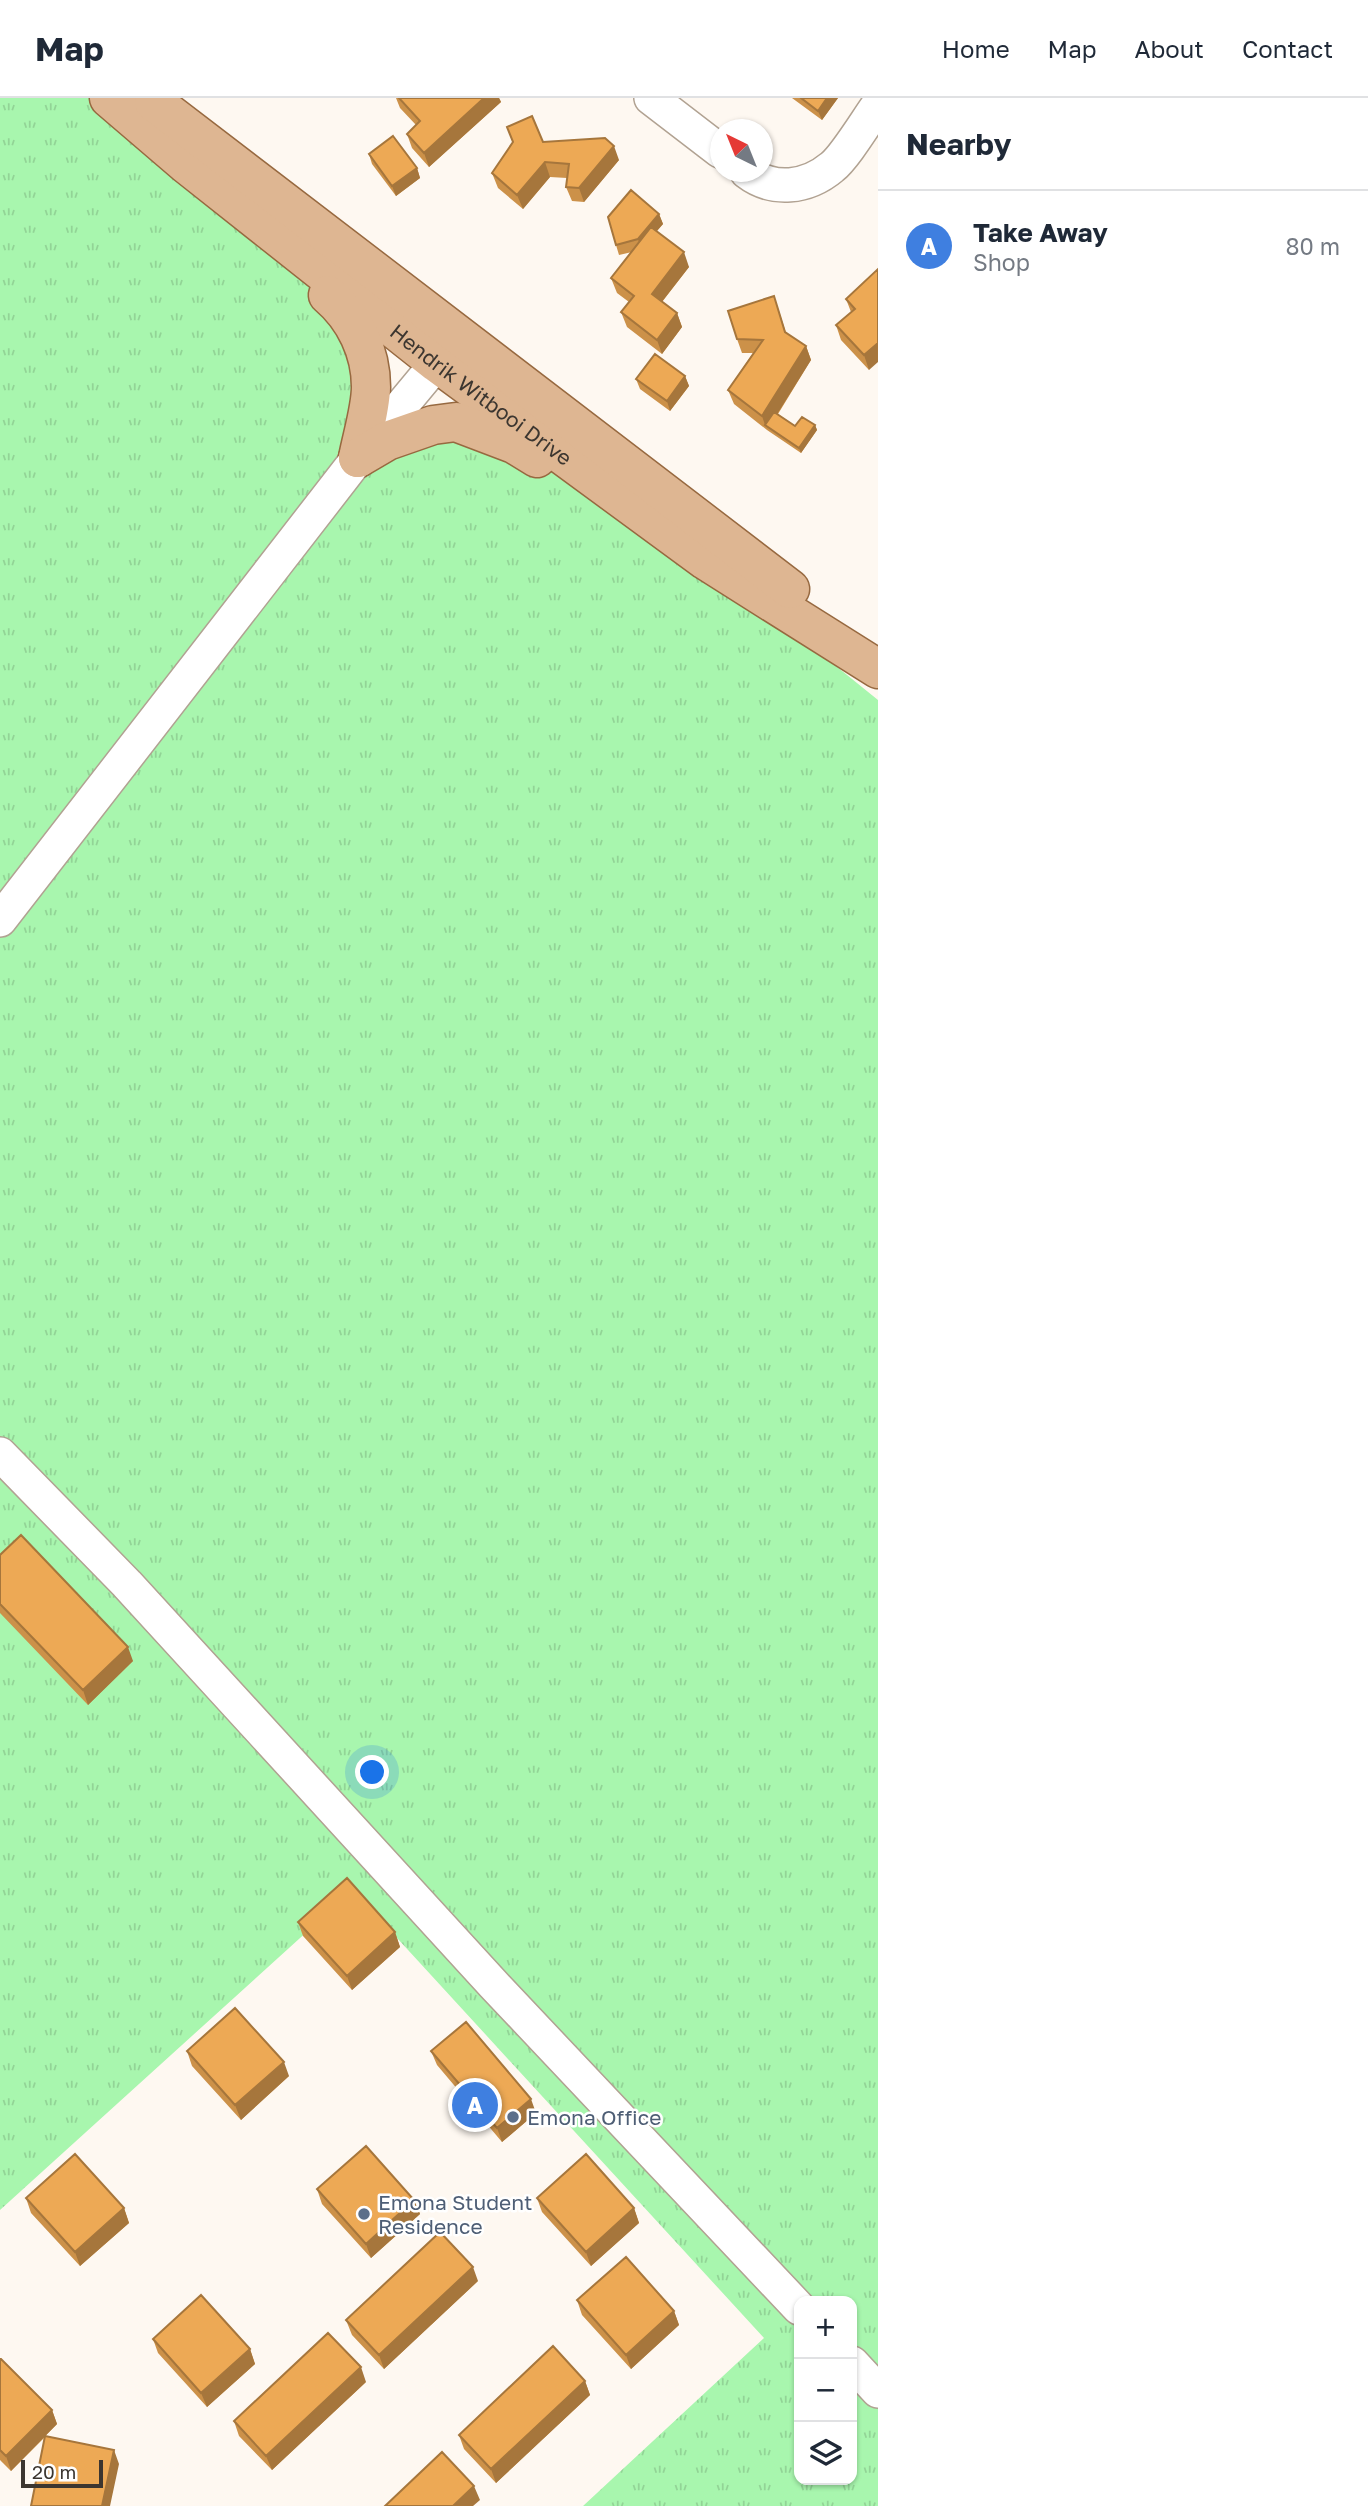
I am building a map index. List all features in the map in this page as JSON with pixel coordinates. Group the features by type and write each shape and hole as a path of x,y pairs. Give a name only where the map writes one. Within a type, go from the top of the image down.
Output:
{"main road":[{"name":"Hendrik Witbooi Drive","path":"109,98 186,163 446,349 738,547 820,613 876,667"},
{"name":"Hendrik Witbooi Drive","path":"148,98 446,349 705,561 876,667"},
{"path":"186,163 204,190 342,307 354,324 365,351 371,388 358,458"},
{"path":"358,458 387,440 433,425 456,422 514,444 705,561"}],"street":[{"path":"651,98 710,143"},
{"path":"768,182 787,187 834,166 878,105"},
{"path":"0,920 358,458 446,349"},
{"path":"0,1454 127,1584 503,1995 794,2303"},
{"path":"857,2368 878,2391"}],"green space":[{"path":"0,98 109,98 342,307 371,388 421,430 514,444 705,560 878,700 878,2506 583,2506 764,2338 353,1890 0,2210"}],"building":[{"path":"399,98 484,98 424,153 407,134 420,121"},
{"path":"801,98 827,98 818,111"},
{"path":"532,116 543,142 605,138 614,146 579,188 566,187 569,164 545,162 517,195 492,173 513,142 507,127"},
{"path":"393,136 417,168 392,186 369,154"},
{"path":"631,190 659,214 638,239 616,245 608,217"},
{"path":"651,227 684,252 652,294 677,313 657,340 621,312 634,296 611,278"},
{"path":"878,269 878,343 864,355 836,325 855,309 846,299"},
{"path":"774,296 785,332 806,346 762,416 728,390 763,340 737,339 728,311"},
{"path":"655,354 685,376 667,401 636,379"},
{"path":"774,412 795,426 802,417 815,425 799,448 765,425"},
{"path":"21,1535 128,1647 83,1690 0,1604 0,1555"},
{"path":"347,1878 395,1932 347,1976 298,1922"},
{"path":"235,2008 284,2062 235,2105 187,2051"},
{"path":"466,2022 531,2099 497,2128 431,2051"},
{"path":"366,2146 414,2200 366,2244 317,2189"},
{"path":"75,2154 124,2208 75,2252 26,2198"},
{"path":"586,2154 634,2208 586,2252 537,2198"},
{"path":"440,2232 473,2267 379,2355 346,2320"},
{"path":"626,2257 674,2311 626,2355 577,2300"},
{"path":"201,2295 250,2349 201,2393 153,2339"},
{"path":"328,2333 361,2367 266,2456 234,2421"},
{"path":"553,2346 585,2381 491,2469 459,2435"},
{"path":"0,2359 52,2410 6,2456 0,2450"},
{"path":"45,2436 114,2450 102,2506 31,2506"},
{"path":"442,2452 474,2486 453,2506 385,2506"}],"place":[{"name":"Take Away","path":"475,2105"},
{"name":"Emona Office","path":"513,2117"},
{"name":"Emona Student Residence","path":"364,2214"}]}
